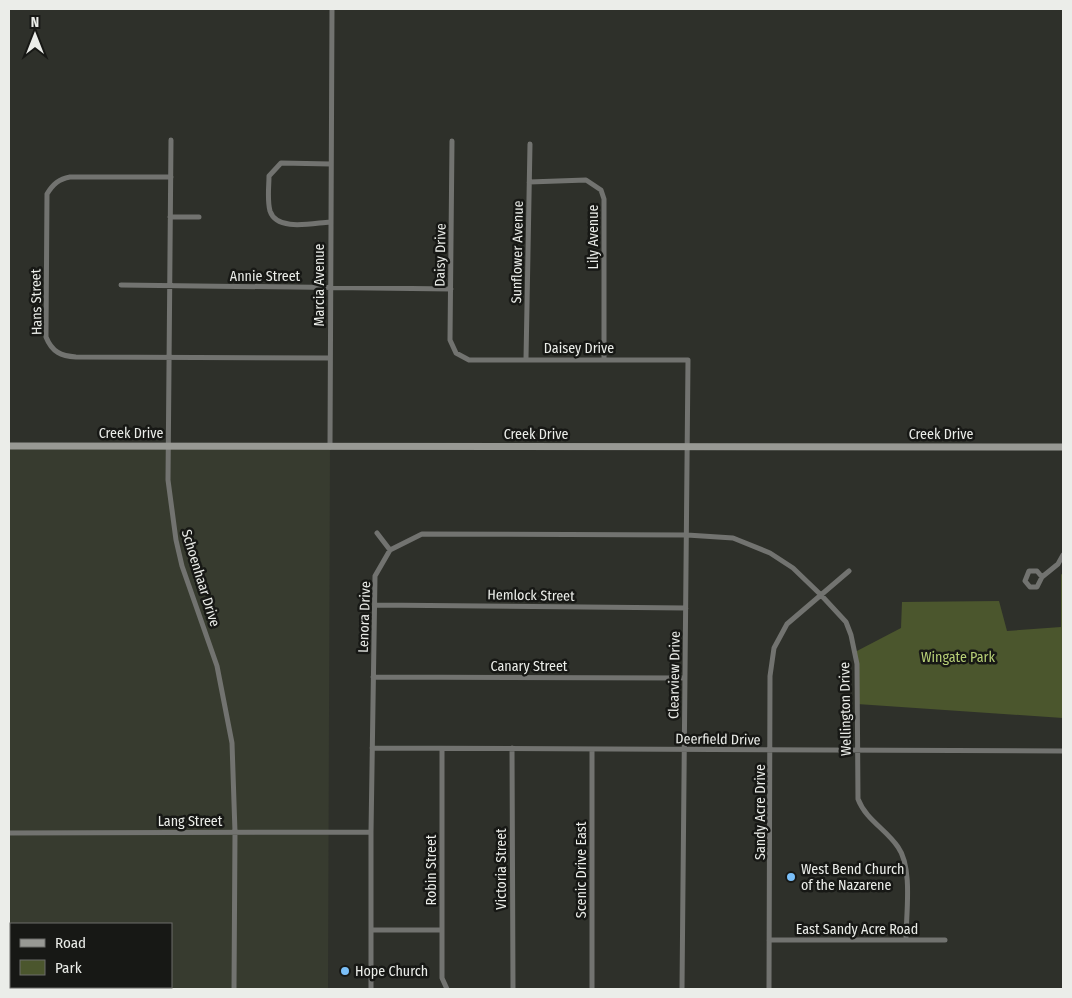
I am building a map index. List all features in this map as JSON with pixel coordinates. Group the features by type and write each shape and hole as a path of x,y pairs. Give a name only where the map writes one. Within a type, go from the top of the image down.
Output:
{"street":[{"name":"Marcia Avenue","path":"330,447 332,9"},
{"name":"Schoenhaar Drive","path":"171,140 168,359 170,446 168,480 176,540 182,566 217,666 227,711 233,754 235,832 234,989"},
{"name":"Daisy Drive","path":"452,141 450,340 456,352 469,360"},
{"name":"Sunflower Avenue","path":"526,359 530,144"},
{"path":"330,222 285,224 275,220 270,211 269,176 281,163 332,164"},
{"name":"Hans Street","path":"171,178 70,177 57,181 51,187 47,194 46,337 52,349 64,356 168,359 330,358"},
{"name":"Lily Avenue","path":"529,182 586,180 601,190 604,199 604,360"},
{"path":"170,217 199,217"},
{"name":"Annie Street","path":"121,284 169,287 451,289"},
{"name":"Daisey Drive","path":"469,360 688,360"},
{"name":"Clearview Drive","path":"682,989 688,360"},
{"name":"Creek Drive","path":"9,446 1063,447"},
{"path":"376,533 390,550 422,534 687,535"},
{"name":"Wellington Drive","path":"687,535 733,538 770,553 794,568 846,622 855,652 858,799 861,808 899,847 906,868 906,940"},
{"name":"Lenora Drive","path":"371,989 371,832 375,576 390,550"},
{"path":"1042,577 1058,564 1063,555"},
{"name":"Sandy Acre Drive","path":"769,989 772,751 770,676 774,648 787,624 849,570"},
{"name":"Hemlock Street","path":"374,605 686,608"},
{"name":"Canary Street","path":"374,677 685,678"},
{"name":"Deerfield Drive","path":"372,748 442,750 512,748 772,751 1063,751"},
{"name":"Victoria Street","path":"512,748 513,989"},
{"name":"Robin Street","path":"442,750 442,978 448,989"},
{"name":"Scenic Drive East","path":"592,750 592,989"},
{"name":"Lang Street","path":"9,833 371,832"},
{"path":"372,930 442,930"},
{"name":"East Sandy Acre Road","path":"769,940 945,940"}],"shaded area":[{"path":"9,446 330,447 328,989 9,989"}],"green space":[{"name":"Wingate Park","path":"1061,574 1063,575 1063,718 857,704 855,652 901,628 902,602 999,601 1007,631 1061,627"}],"place":[{"name":"West Bend Church of the Nazarene","path":"791,877"},
{"name":"Hope Church","path":"345,971"}]}
